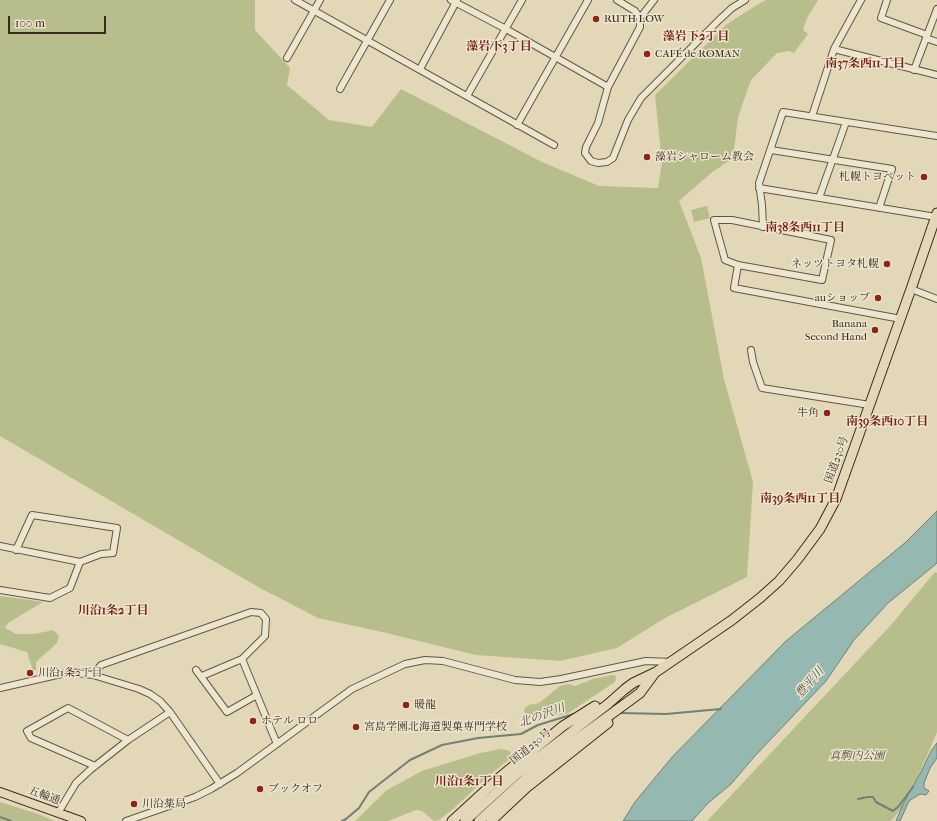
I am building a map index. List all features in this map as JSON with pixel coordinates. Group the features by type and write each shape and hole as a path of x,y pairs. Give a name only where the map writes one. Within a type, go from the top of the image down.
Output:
{"highway":[{"name":"国道230号","path":"465,821 506,783 608,704 625,689 671,662 732,620 760,598 779,581 797,560 820,529 836,499 901,319 936,215"},
{"name":"国道230号","path":"479,821 525,779 640,693 656,672"},
{"path":"452,821 494,782 563,726 610,695 625,689"},
{"path":"491,821 526,788 624,711 629,702"}],"main road":[{"name":"五輪通","path":"0,792 81,821"}],"street":[{"path":"295,0 554,145"},
{"path":"287,58 320,0"},
{"path":"340,89 390,0"},
{"path":"467,96 522,0"},
{"path":"518,125 588,0"},
{"path":"617,0 635,12 640,18"},
{"path":"654,0 640,18 640,27 608,87 598,123 586,146 585,153 591,161 598,163 608,162 613,158 628,120 641,98 719,20 732,8 745,0"},
{"path":"812,116 834,49 861,0"},
{"path":"887,0 881,18 937,42"},
{"path":"420,70 455,1 608,87"},
{"path":"914,70 937,9"},
{"path":"834,49 937,76"},
{"path":"763,227 759,183 783,112 937,136"},
{"path":"819,198 846,122"},
{"path":"770,150 892,169 879,208"},
{"path":"759,188 879,208 936,215"},
{"path":"714,220 732,220 763,227 831,240 822,280 738,265 725,260 714,220"},
{"path":"738,265 734,288 901,319"},
{"path":"911,289 937,298"},
{"path":"751,350 753,362 762,388 870,405"},
{"path":"0,546 16,550 80,562 101,554 113,553 117,528 32,515 16,550"},
{"path":"0,590 50,598 70,588 80,562"},
{"path":"93,675 101,665 251,612 261,613 266,619 265,636 242,659 202,676"},
{"path":"242,659 278,744"},
{"path":"126,821 195,797 220,784 238,773 352,689 398,667 415,662 424,660 443,661 515,680 540,682 646,661 671,662"},
{"path":"196,670 202,676 227,712 257,695"},
{"path":"0,688 70,672 93,675 139,689 160,701 170,712 220,784"},
{"path":"95,766 31,738 27,731 68,708 128,740"},
{"path":"58,813 76,783 128,740 170,712"}],"green space":[{"path":"0,0 255,0 255,30 290,68 287,85 329,120 372,127 401,89 542,162 599,186 658,188 662,163 655,95 727,24 757,5 766,0 818,0 807,18 803,30 808,34 794,53 789,51 777,53 751,80 738,117 733,158 711,173 679,201 701,258 724,379 753,482 747,577 665,618 617,648 560,661 476,655 318,618 260,588 0,436"},
{"path":"707,206 710,218 694,222 691,210"},
{"name":"真駒内公園","path":"935,572 937,573 937,732 908,800 891,821 707,821 891,625"},
{"path":"0,596 43,602 8,623 5,628 16,634 35,634 53,630 59,636 57,643 36,662 36,670 33,671 27,652 0,644"},
{"path":"613,675 616,676 615,682 567,714 560,715 551,712 536,718 530,718 525,714 524,709 529,705 539,703 560,686 569,684 575,686 593,679"},
{"path":"501,749 510,751 513,756 439,820 434,821 422,811 416,810 388,821 355,821 387,790 422,771 480,753"},
{"path":"0,802 35,813 55,821 0,821"}],"water":[{"name":"豊平川","path":"937,511 936,564 888,603 854,640 826,681 754,757 731,784 707,804 692,821 623,821 635,802 673,756 786,641 906,542"},
{"path":"937,743 937,758 930,768 924,783 924,788 929,791 926,795 920,794 909,801 900,821 896,821 903,804 931,751"}],"waterway":[{"name":"北の沢川","path":"618,713 666,714 721,709"},
{"name":"北の沢川","path":"342,821 359,808 369,792 410,760 442,745 478,738 521,734 538,725 577,713"},
{"path":"858,799 873,797 876,802 893,811 898,807 913,787"},
{"name":"北の沢川","path":"0,817 11,821"}],"place":[{"name":"RUTH LOW","path":"596,19"},
{"name":"CAFÉ de ROMAN","path":"647,54"},
{"name":"藻岩シャローム教会","path":"647,157"},
{"name":"札幌トヨペット","path":"924,177"},
{"name":"ネッツトヨタ札幌","path":"887,264"},
{"name":"auショップ","path":"878,298"},
{"name":"Banana Second Hand","path":"875,330"},
{"name":"牛角","path":"827,413"},
{"name":"川沿1条2丁目","path":"30,673"},
{"name":"暖龍","path":"406,705"},
{"name":"ホテル ロロ","path":"253,721"},
{"name":"宮島学園北海道製菓専門学校","path":"356,727"},
{"name":"ブックオフ","path":"260,789"},
{"name":"川沿薬局","path":"134,804"}],"district":[{"name":"藻岩下2丁目","path":"696,37"},
{"name":"藻岩下3丁目","path":"499,47"},
{"name":"南37条西11丁目","path":"865,64"},
{"name":"南38条西11丁目","path":"805,228"},
{"name":"南39条西10丁目","path":"887,422"},
{"name":"南39条西11丁目","path":"800,499"},
{"name":"川沿1条2丁目","path":"113,611"},
{"name":"川沿1条1丁目","path":"469,782"}]}
